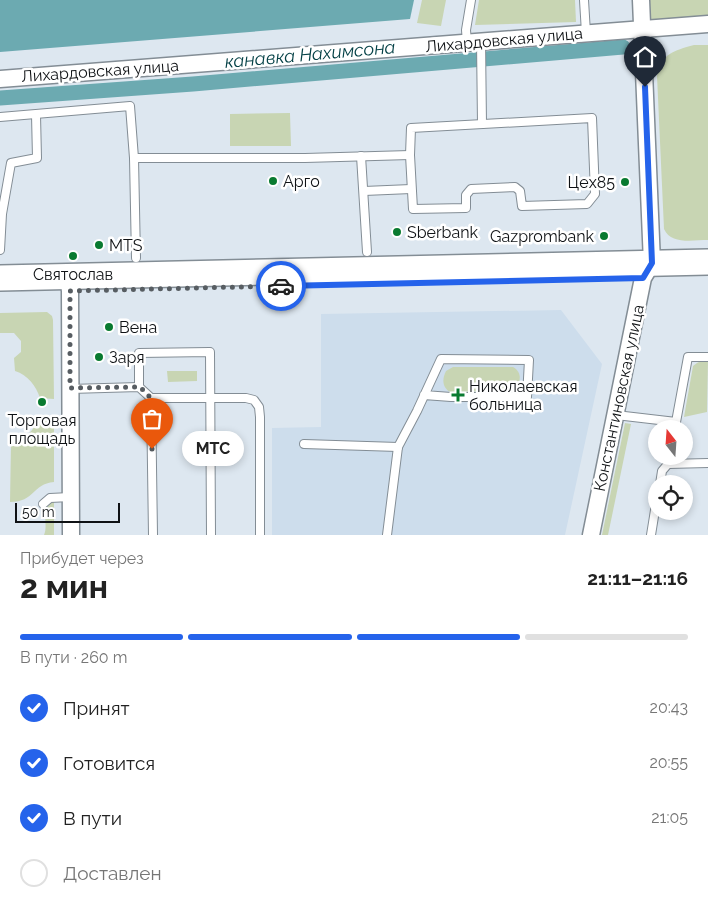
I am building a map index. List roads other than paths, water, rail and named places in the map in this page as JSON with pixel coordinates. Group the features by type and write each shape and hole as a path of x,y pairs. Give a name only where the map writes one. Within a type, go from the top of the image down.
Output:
{"main road":[{"path":"0,291 69,284 648,270 708,262"},
{"path":"648,270 708,276"},
{"path":"0,278 69,284"}],"street":[{"name":"Константиновская улица","path":"591,535 648,270 641,0"},
{"name":"Лихардовская улица","path":"0,79 476,45 586,33 708,24"},
{"path":"69,284 70,535"}],"lane":[{"path":"470,0 466,30 476,45 481,68 482,124"},
{"path":"584,0 586,33"},
{"path":"0,117 130,106 134,158 136,258"},
{"path":"0,250 2,214 11,163 37,158 36,114"},
{"path":"592,118 594,194 587,204 522,206 520,191 515,187 471,189 466,195 466,208 413,209 410,189 412,128 482,124 592,118"},
{"path":"134,158 305,158 410,155"},
{"path":"361,156 367,252"},
{"path":"364,191 410,189"},
{"path":"153,535 151,398 140,387 139,353 210,352 211,535"},
{"path":"677,420 688,358 708,357"},
{"path":"387,535 398,447 441,359 529,360 527,397 424,395"},
{"path":"70,388 140,387"},
{"path":"151,398 246,398 254,400 259,407 260,535"},
{"path":"616,415 648,420"},
{"path":"304,444 398,447"},
{"path":"693,462 708,463"},
{"path":"43,504 50,498 70,497"},
{"path":"651,535 653,520"}],"water":[{"path":"0,0 414,0 410,19 0,52"}],"waterway":[{"name":"канавка Нахимсона","path":"0,98 193,84 623,47"}],"place":[{"name":"Арго","path":"273,181"},
{"name":"Цех85","path":"625,182"},
{"name":"Sberbank","path":"397,232"},
{"name":"Gazprombank","path":"604,236"},
{"name":"MTS","path":"99,245"},
{"name":"Святослав","path":"73,256"},
{"name":"Вена","path":"109,327"},
{"name":"Заря","path":"99,357"},
{"name":"Николаевская больница","path":"458,395"},
{"name":"Торговая площадь","path":"42,402"},
{"name":"МТС","path":"152,449"}]}
